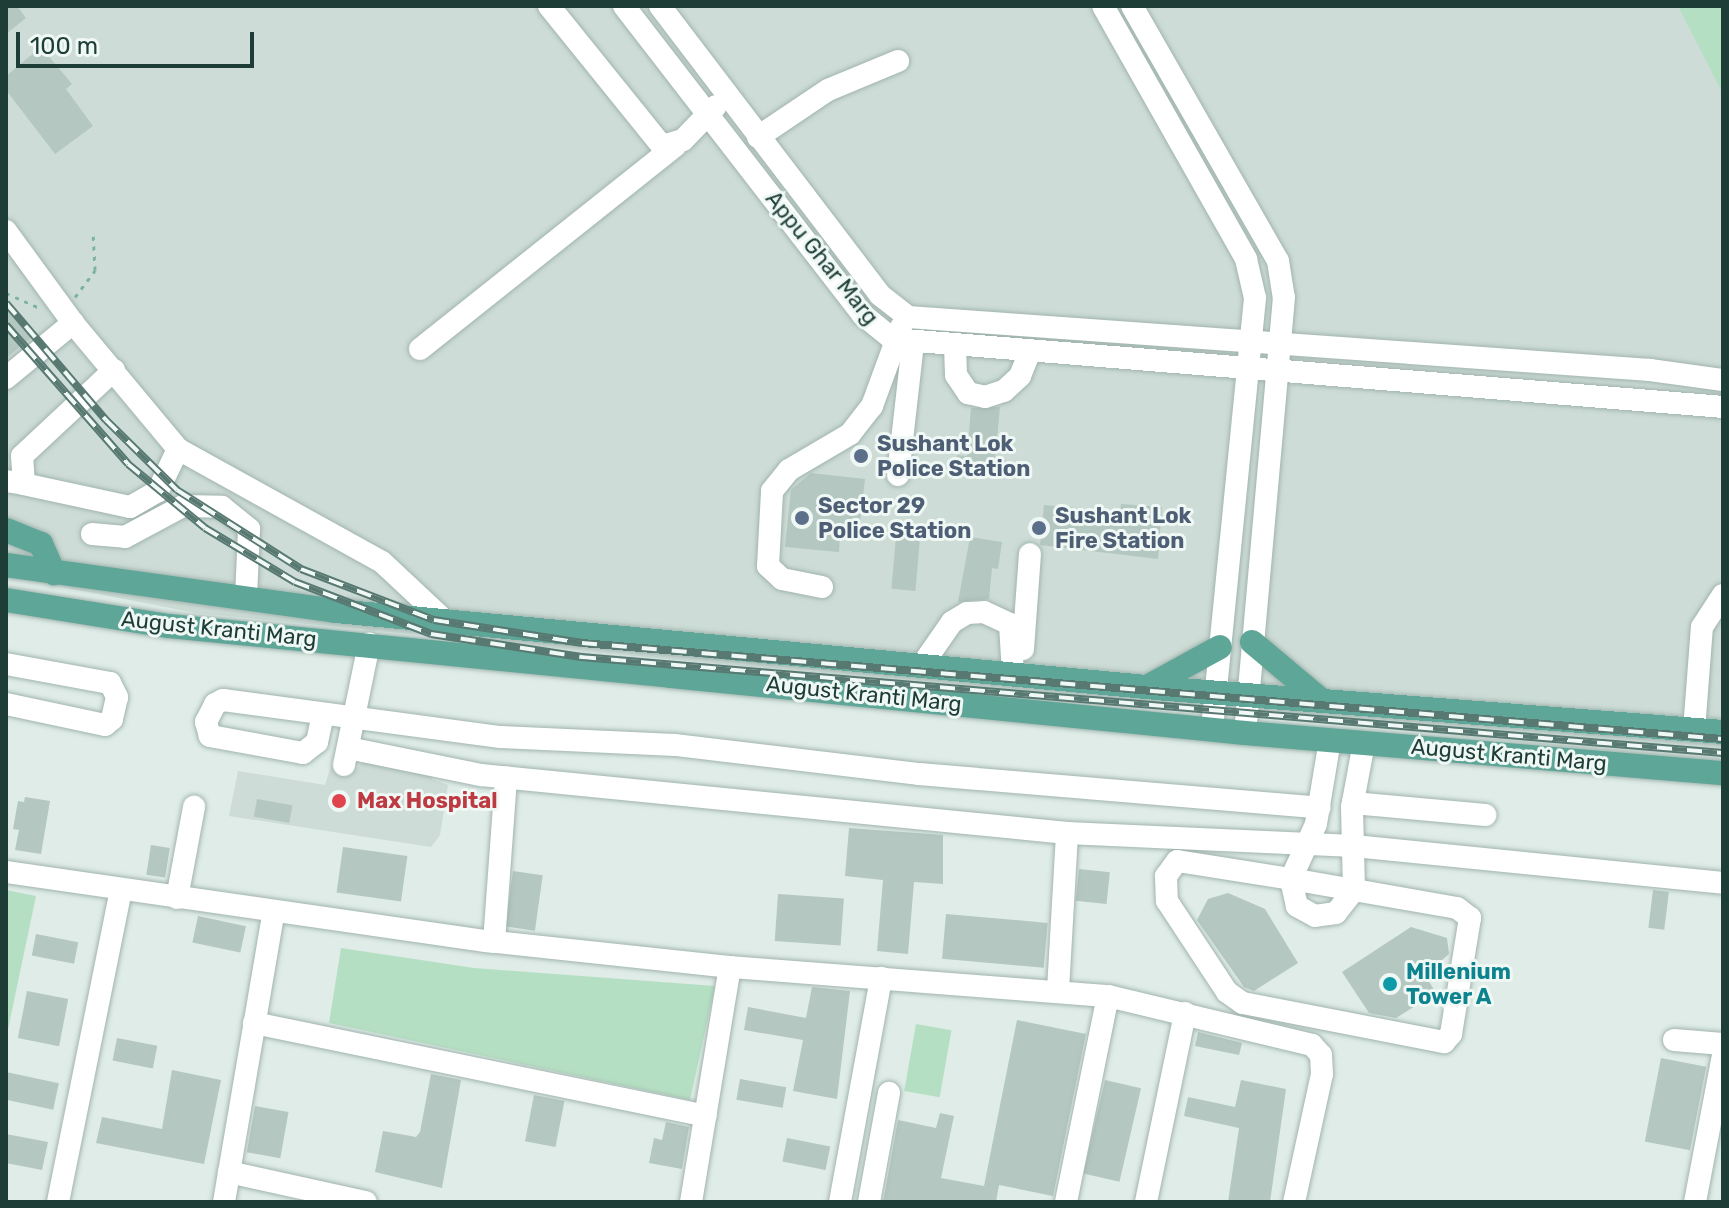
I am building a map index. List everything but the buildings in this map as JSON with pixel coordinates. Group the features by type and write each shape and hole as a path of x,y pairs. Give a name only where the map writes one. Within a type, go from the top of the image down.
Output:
{"main road":[{"path":"6,530 41,544 54,573"},
{"name":"August Kranti Marg","path":"6,565 444,620 1147,687 1723,732"},
{"name":"August Kranti Marg","path":"6,600 169,626 1245,733 1723,773"},
{"path":"1252,642 1321,700"},
{"path":"1147,687 1220,647"}],"street":[{"path":"549,6 657,142 675,146"},
{"name":"Appu Ghar Marg","path":"624,6 863,315 903,341"},
{"name":"Appu Ghar Marg","path":"660,6 880,295 908,317 1279,342 1723,380"},
{"path":"1103,6 1246,259 1255,298 1212,729"},
{"path":"1132,6 1278,261 1284,297 1245,733"},
{"path":"758,137 828,90 898,61"},
{"path":"420,349 675,146 727,96"},
{"path":"6,231 73,323 178,449 382,562 444,620"},
{"path":"898,475 903,341 908,317"},
{"path":"6,378 73,323"},
{"path":"903,341 1723,407"},
{"path":"822,587 782,579 768,566 772,491 789,470 850,434 880,389 903,341"},
{"path":"955,346 956,375 968,393 985,397 1004,391 1020,376 1030,351"},
{"path":"114,370 22,456 15,482 130,507 158,491 178,449"},
{"path":"92,534 125,537 183,506 222,507 249,529 246,597"},
{"path":"125,537 130,507"},
{"path":"1017,674 1030,554"},
{"path":"1694,730 1702,627 1723,595"},
{"path":"922,665 952,622 967,613 984,612 1010,624 1017,674"},
{"path":"369,644 346,757 481,775 1067,833 1307,842 1723,883"},
{"path":"6,664 110,683 117,697 112,719 101,726 6,704"},
{"path":"323,714 317,742 303,753 210,736 206,722 215,704 223,700 501,737 675,745 919,774 1320,808"},
{"path":"1330,740 1320,808 1291,879 1297,906 1315,916 1336,913 1354,890 1353,803 1364,743"},
{"path":"494,942 506,777"},
{"path":"1353,803 1485,815"},
{"path":"177,898 194,807"},
{"path":"1058,990 1067,833"},
{"path":"1182,860 1354,890 1467,912 1472,928 1451,1034 1444,1042 1243,1003 1227,992 1164,890 1169,870 1182,860"},
{"path":"6,872 273,914 494,942 730,967 1108,996 1312,1045 1321,1055 1299,1201"},
{"path":"58,1202 121,890"},
{"path":"224,1202 273,914"},
{"path":"691,1202 730,967"},
{"path":"840,1202 881,978"},
{"path":"1066,1202 1108,996"},
{"path":"1146,1202 1185,1013"},
{"path":"254,1023 706,1116"},
{"path":"1674,1040 1723,1044"},
{"path":"1695,1202 1723,1055"},
{"path":"869,1202 889,1093"},
{"path":"229,1172 366,1202"}],"shaded area":[{"path":"6,6 1723,6 1723,762 196,613 6,576"},
{"name":"Max Hospital","path":"364,761 434,772 432,779 448,785 440,835 431,847 229,816 238,771 325,785 331,766 355,770"}],"green space":[{"path":"1678,6 1723,6 1723,94"},
{"path":"6,890 36,896 6,1039"},
{"path":"341,948 474,968 715,986 690,1100 329,1023"},
{"path":"916,1024 951,1030 940,1097 904,1091"}],"railway":[{"path":"6,303 106,420 177,490 301,569 434,620 582,643 1723,739"},
{"path":"6,325 128,464 205,528 295,582 431,634 581,657 1723,753"}],"place":[{"name":"Sushant Lok Police Station","path":"861,456"},
{"name":"Sector 29 Police Station","path":"802,518"},
{"name":"Sushant Lok Fire Station","path":"1039,528"},
{"name":"Max Hospital","path":"339,801"},
{"name":"Millenium Tower A","path":"1390,984"}]}
